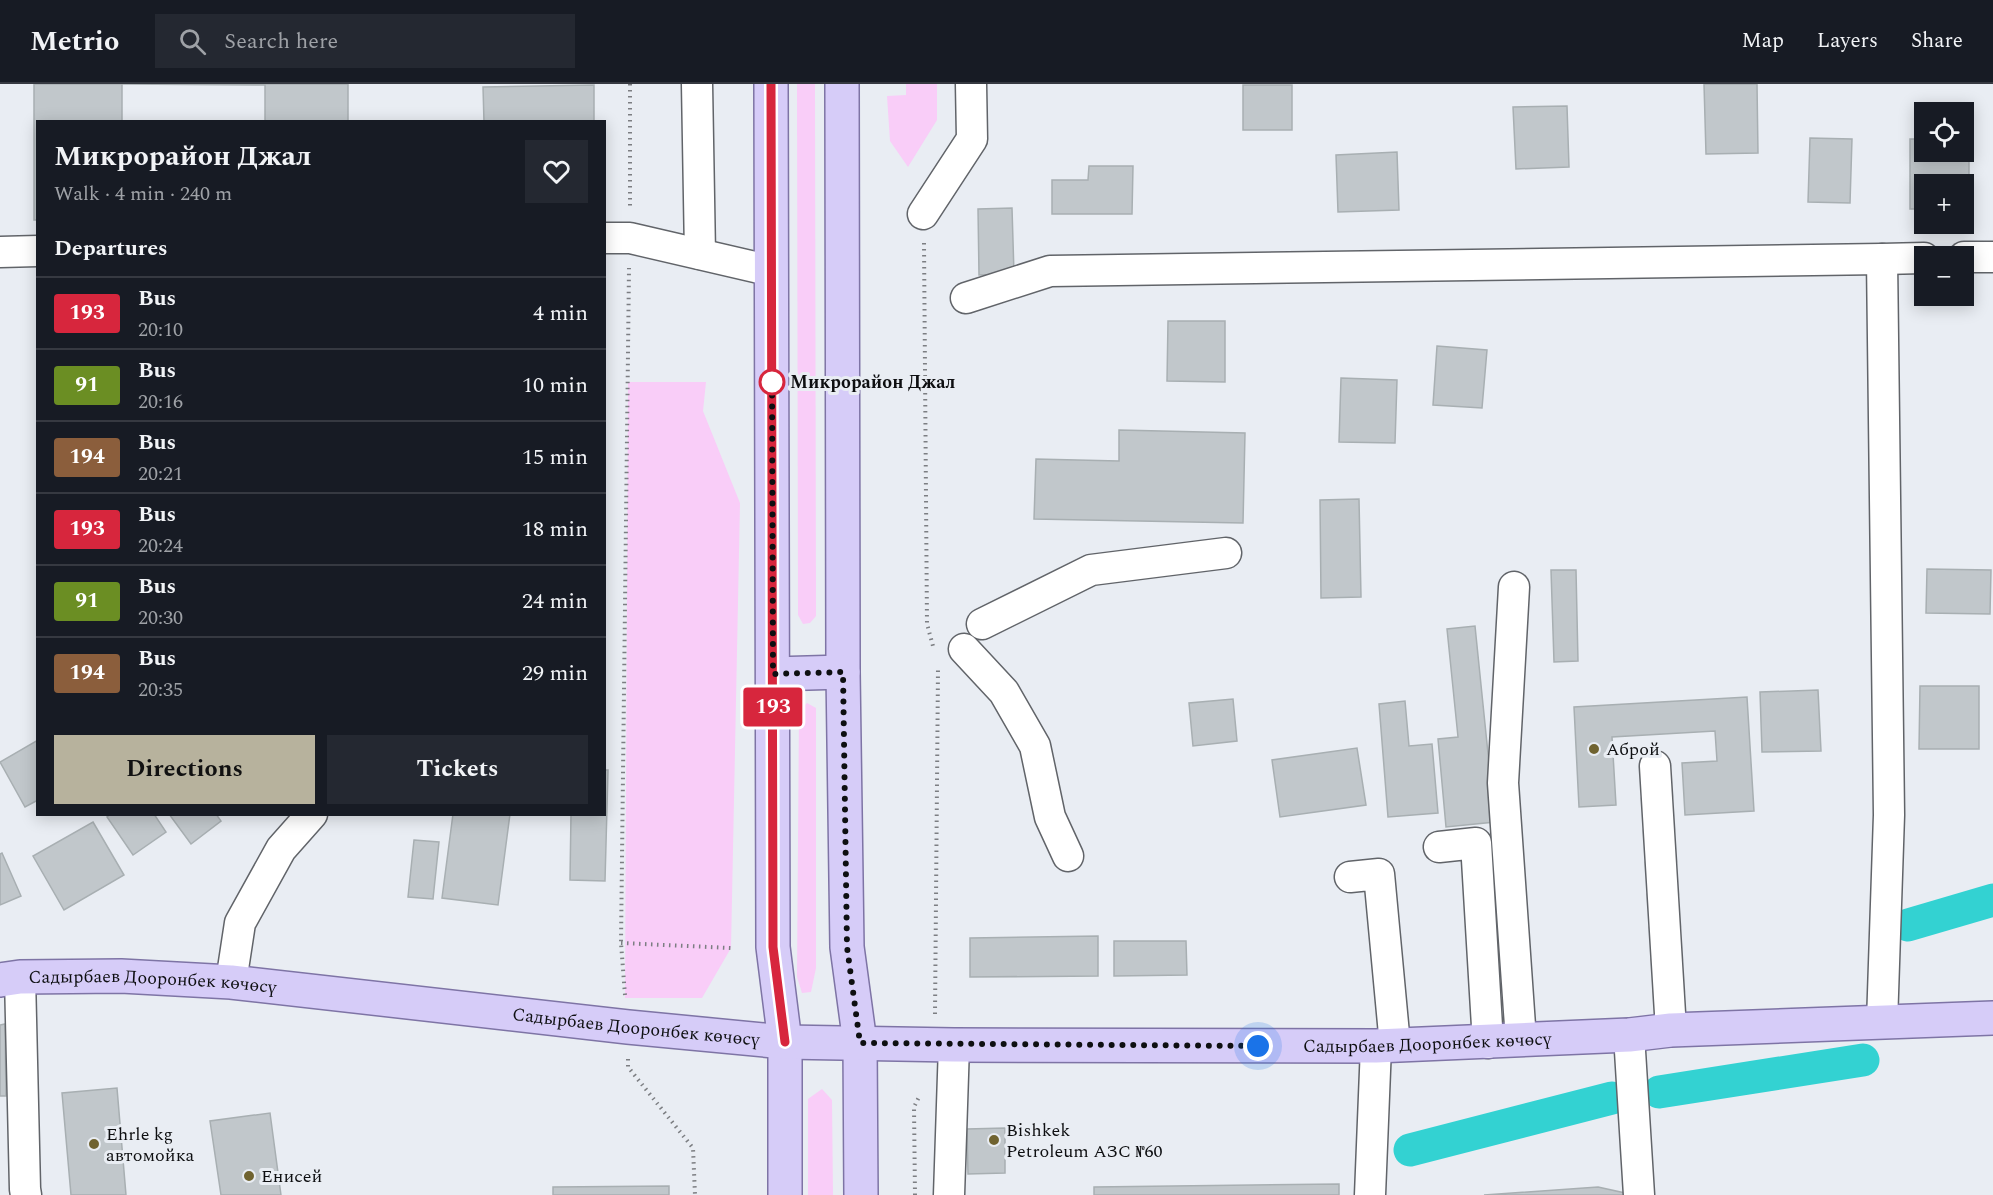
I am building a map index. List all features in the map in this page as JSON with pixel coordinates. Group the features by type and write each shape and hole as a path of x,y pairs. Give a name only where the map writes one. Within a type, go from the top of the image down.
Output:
{"main road":[{"path":"771,84 773,947 785,1042 785,1195"},
{"path":"842,84 843,672 847,947 860,1043 861,1195"},
{"path":"773,674 843,672"},
{"name":"Садырбаев Дооронбек көчөсү","path":"10,978 121,976 231,982 628,1027 785,1042 954,1045 1385,1046 1488,1043 1629,1035 1671,1030 1993,1018"}],"street":[{"path":"698,84 700,254"},
{"path":"923,214 972,138 971,84"},
{"path":"617,238 772,271"},
{"path":"0,252 36,251"},
{"path":"1974,257 1993,256"},
{"path":"966,298 1050,271 1914,258"},
{"path":"1882,259 1889,815 1882,1023"},
{"path":"982,624 1090,570 1226,553"},
{"path":"1514,587 1503,783 1521,1040"},
{"path":"950,654 1004,692 1035,746 1050,817 1068,856"},
{"path":"1655,766 1671,1030"},
{"path":"231,982 240,923 281,849 310,816"},
{"path":"1439,847 1476,843 1488,1043"},
{"path":"1350,877 1379,874 1385,1046 1370,1195"},
{"path":"10,978 26,1195"},
{"path":"1629,1035 1639,1195"},
{"path":"949,1195 954,1045"}],"path":[{"path":"630,84 617,238 621,943 628,1027 628,1067 693,1148 695,1195"},
{"path":"923,214 927,624 933,647"},
{"path":"935,1017 939,670 950,654"},
{"path":"621,943 731,948"},
{"path":"915,1195 914,1107 923,1089"}],"shaded area":[{"path":"797,84 815,84 816,616 810,623 803,624 798,615"},
{"path":"906,84 937,84 937,120 908,167 890,141 887,96 906,95"},
{"path":"628,382 706,382 703,411 740,503 731,948 702,998 625,998"},
{"path":"807,703 816,708 816,968 811,992 802,993 797,977 799,711"},
{"path":"822,1089 832,1100 833,1195 808,1195 808,1099"}],"building":[{"path":"34,84 122,84 122,120 36,120 36,220 34,220"},
{"path":"122,84 348,84 348,120 265,120 265,85"},
{"path":"1704,84 1757,84 1758,153 1706,154"},
{"path":"594,85 594,120 484,120 483,87"},
{"path":"1243,85 1292,85 1292,130 1243,130"},
{"path":"1567,106 1569,167 1516,169 1513,107"},
{"path":"1810,138 1852,139 1850,203 1808,202"},
{"path":"1910,139 1914,139 1914,162 1969,162 1969,174 1914,174 1914,209 1910,209"},
{"path":"1397,152 1399,210 1338,212 1336,155"},
{"path":"1089,166 1133,166 1132,214 1052,214 1052,180 1088,180"},
{"path":"1012,208 1014,274 979,275 978,209"},
{"path":"1168,321 1225,321 1225,382 1167,381"},
{"path":"1437,346 1487,350 1482,408 1433,405"},
{"path":"1341,378 1397,380 1395,443 1339,442"},
{"path":"1119,430 1245,433 1243,523 1034,519 1036,459 1119,461"},
{"path":"1359,499 1361,597 1321,598 1320,500"},
{"path":"1927,569 1991,570 1990,614 1926,613"},
{"path":"1551,570 1576,570 1578,661 1554,662"},
{"path":"1475,626 1495,822 1446,827 1438,739 1458,737 1447,629"},
{"path":"1920,686 1979,686 1979,749 1919,749"},
{"path":"1818,690 1821,751 1762,752 1760,692"},
{"name":"Аброй","path":"1747,697 1754,811 1685,815 1682,763 1717,761 1715,731 1612,737 1616,805 1579,807 1574,707"},
{"path":"1233,699 1237,741 1193,746 1189,703"},
{"path":"1405,701 1409,746 1432,744 1438,813 1388,817 1379,704"},
{"path":"36,741 36,801 25,807 0,762"},
{"path":"1357,748 1366,805 1280,817 1272,760"},
{"path":"606,770 608,770 605,881 570,880 571,816 606,816"},
{"path":"155,816 166,832 133,855 107,817"},
{"path":"170,816 217,816 221,821 191,844"},
{"path":"453,816 510,816 498,905 442,898"},
{"path":"93,822 124,875 64,910 33,856"},
{"path":"414,840 439,842 433,899 408,897"},
{"path":"2,853 21,896 0,905 0,854"},
{"path":"1098,936 1098,976 970,977 970,938"},
{"path":"1114,941 1186,941 1187,975 1114,976"},
{"path":"5,1024 6,1096 0,1096 0,1025"},
{"name":"Ehrle kg автомойка","path":"117,1088 126,1195 71,1195 62,1093"},
{"path":"270,1113 281,1195 221,1195 210,1121"},
{"path":"1005,1128 1005,1173 968,1174 967,1129"},
{"path":"1339,1184 1339,1195 1094,1195 1094,1187"},
{"path":"669,1186 669,1195 553,1195 553,1187"},
{"path":"1598,1187 1626,1195 1484,1195"}],"waterway":[{"path":"1908,925 1993,900"},
{"path":"1659,1092 1863,1060"},
{"path":"1410,1150 1612,1098"}],"bus line":[{"name":"193","path":"771,84 773,947 785,1042"}],"place":[{"name":"Микрорайон Джал","path":"772,382"},
{"name":"Аброй","path":"1594,749"},
{"name":"Bishkek Petroleum АЗС №60","path":"994,1140"},
{"name":"Ehrle kg автомойка","path":"94,1144"},
{"name":"Енисей","path":"249,1176"}],"route":[{"path":"772,382 772,378 773,674 843,672 847,947 860,1043 1258,1046"}]}
